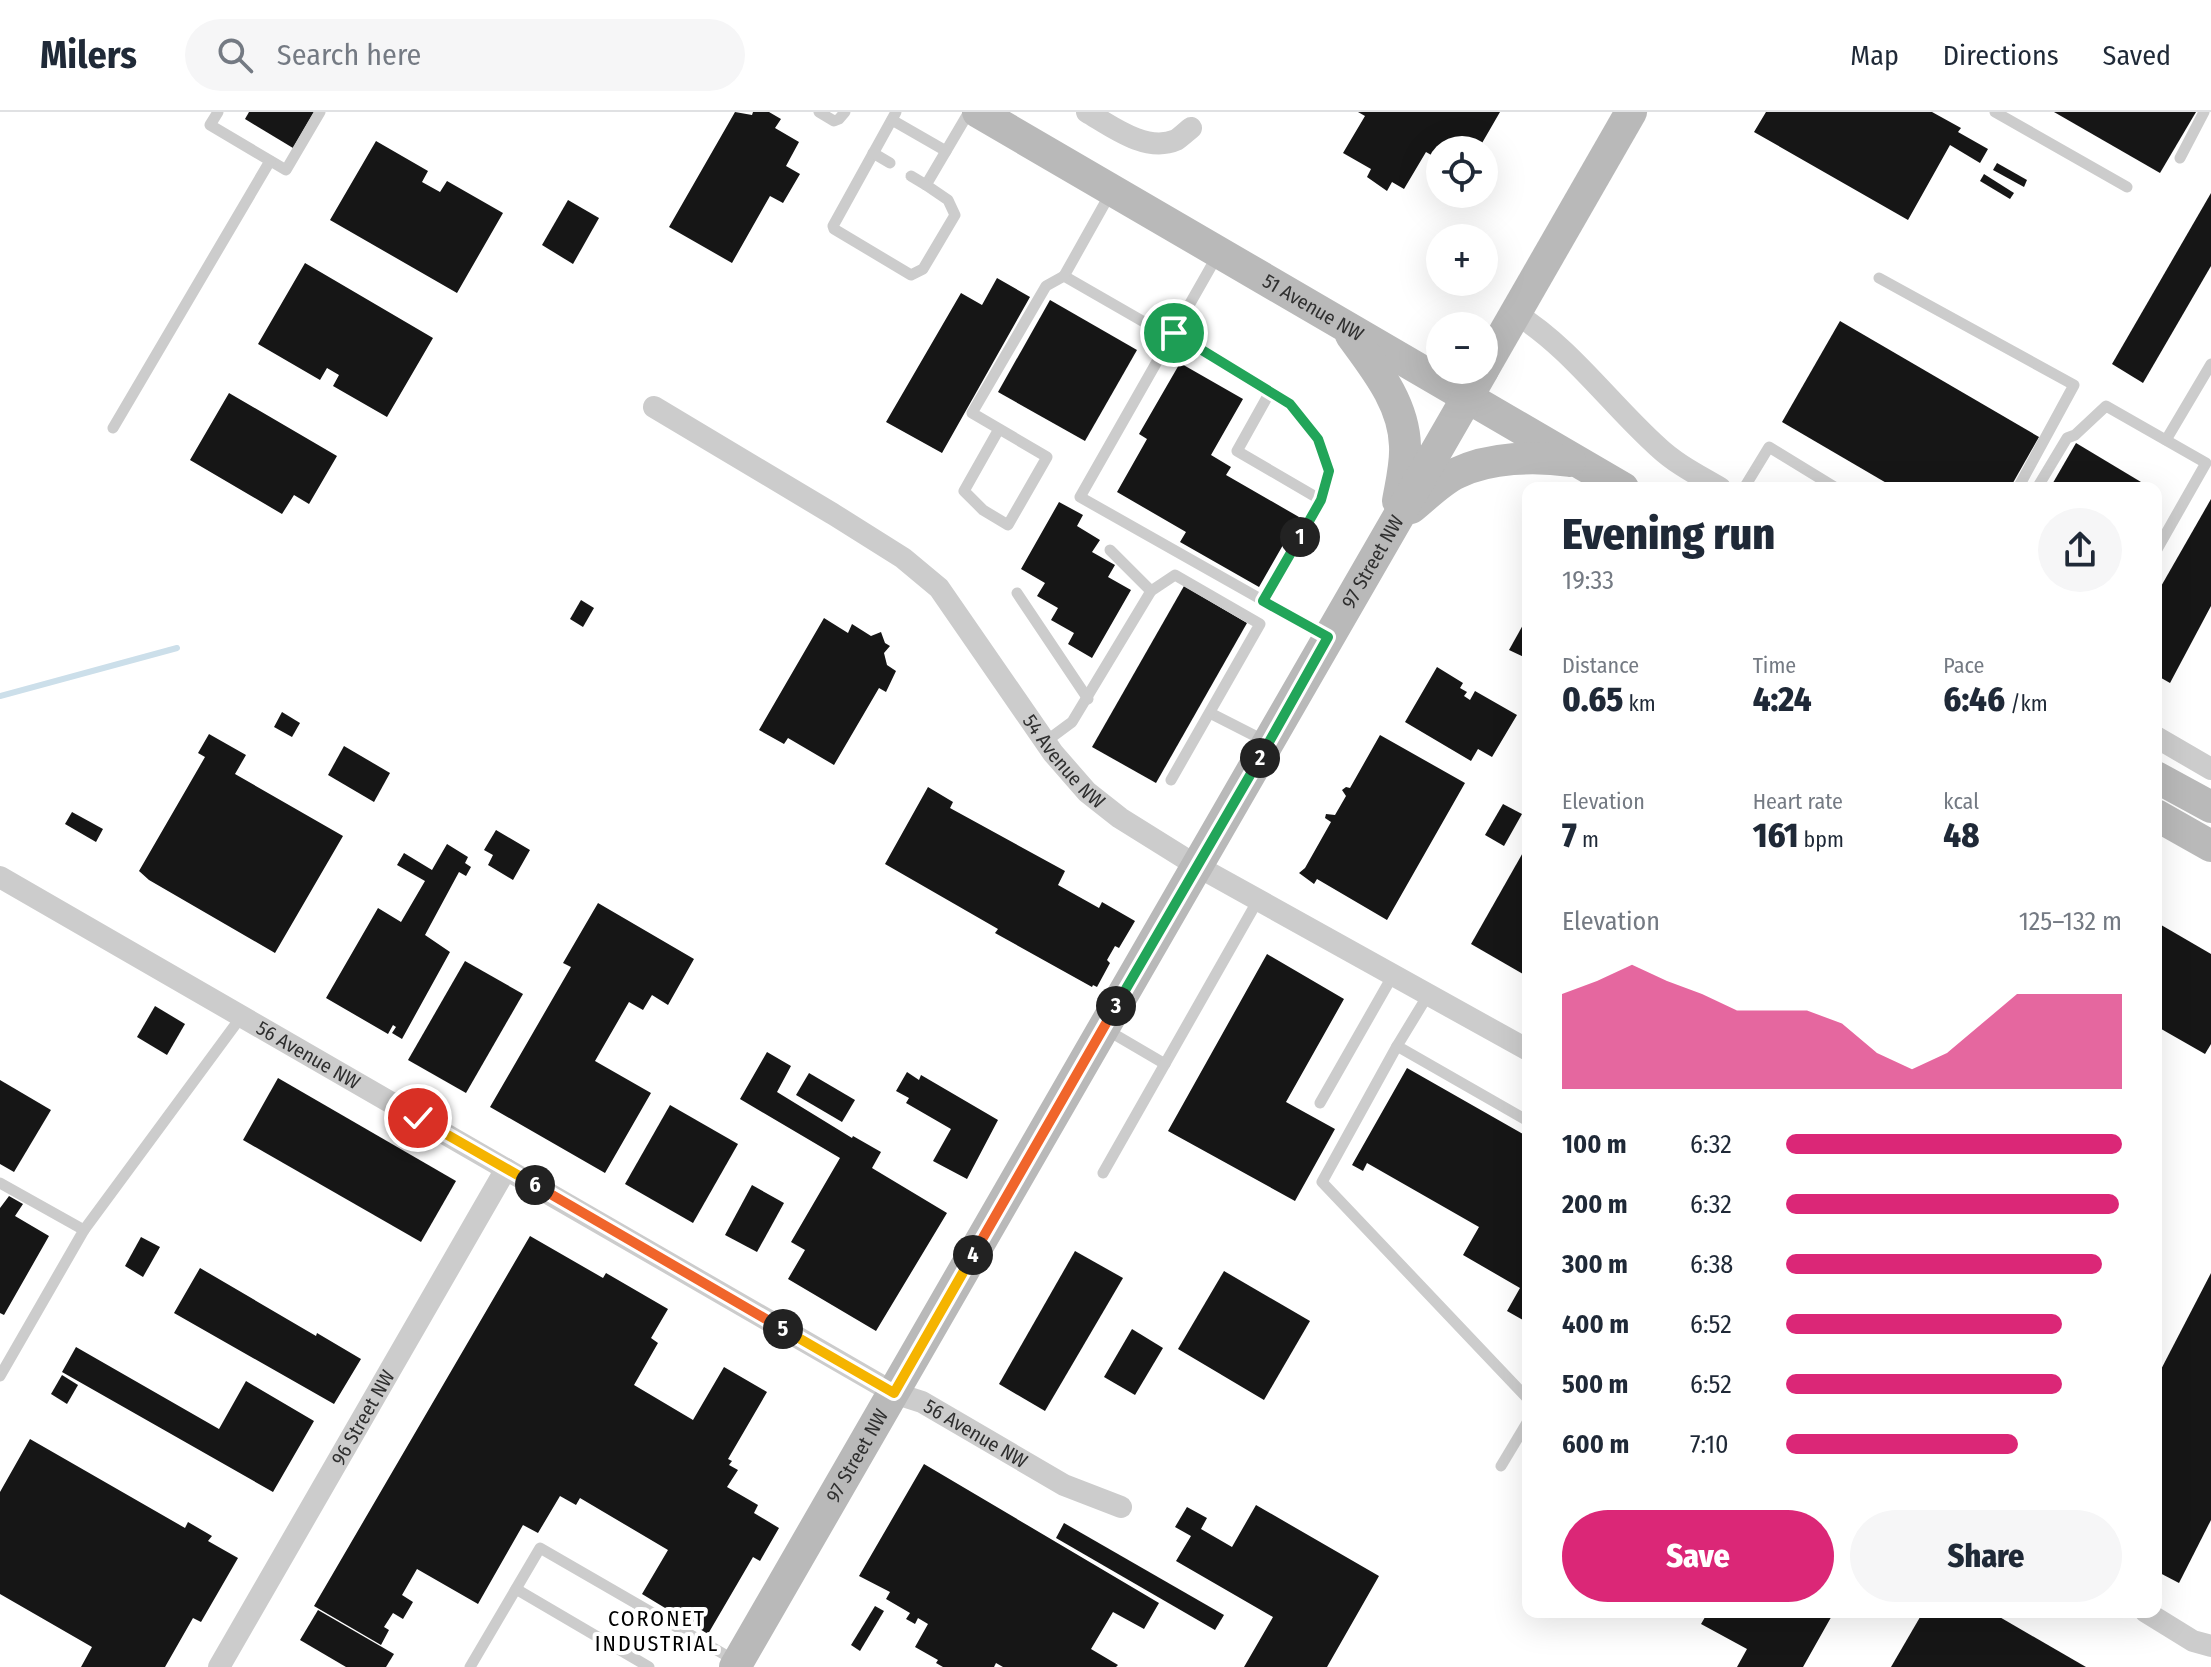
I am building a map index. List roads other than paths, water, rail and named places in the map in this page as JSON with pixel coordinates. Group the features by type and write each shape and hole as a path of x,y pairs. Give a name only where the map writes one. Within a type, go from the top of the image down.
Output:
{"street":[{"path":"1087,112 1123,133 1154,144 1176,140 1191,128"},
{"name":"97 Street NW","path":"1498,344 1631,112"},
{"name":"51 Avenue NW","path":"997,117 1112,190 1344,326 1426,358"},
{"path":"1516,314 1545,336 1658,447 1710,482"},
{"path":"1344,326 1390,392 1400,418 1405,447 1396,520"},
{"name":"97 Street NW","path":"736,1665 1475,384"},
{"name":"51 Avenue NW","path":"1485,384 1578,462 1613,482"},
{"name":"54 Avenue NW","path":"654,407 903,558 939,588 1045,742 1087,792 1120,818 1197,866 1522,1047"},
{"path":"1396,520 1449,478 1480,465 1552,458 1578,462"},
{"path":"2162,740 2211,769"},
{"path":"2162,780 2211,807"},
{"path":"2162,818 2211,846"},
{"name":"56 Avenue NW","path":"0,877 894,1393 922,1402 1064,1485 1121,1507"},
{"name":"96 Street NW","path":"219,1667 506,1169"},
{"path":"2156,1618 2193,1641 2211,1646"}],"lane":[{"path":"218,112 210,125 286,170 320,112"},
{"path":"819,112 834,121 845,112"},
{"path":"926,185 969,112"},
{"path":"1995,112 2127,187"},
{"path":"2180,158 2204,112"},
{"path":"911,176 948,200 955,215 923,269 911,275 833,226 894,116 946,151"},
{"path":"873,153 890,163"},
{"path":"113,428 270,161"},
{"path":"999,429 964,491 983,510 1008,525 1047,457 972,413 1046,286 1064,276 1112,190"},
{"path":"1219,252 1080,497 1328,637"},
{"path":"1064,276 1144,322"},
{"path":"1879,278 2074,385 2021,482"},
{"path":"1174,333 1290,404 1318,439 1329,471 1321,500 1263,601"},
{"path":"2166,440 2211,364"},
{"path":"1270,392 1237,451 1321,500"},
{"path":"2041,482 2067,438 2075,435 2106,406 2206,463 2162,540"},
{"path":"1748,482 1769,447 1826,482"},
{"path":"1110,550 1151,591"},
{"path":"1045,742 1072,722 1151,591 1175,575 1260,624 1171,780"},
{"path":"1017,593 1088,699"},
{"path":"1210,713 1269,743"},
{"path":"1103,1173 1258,900"},
{"path":"1320,1103 1393,975"},
{"path":"1428,995 1322,1182 1522,1393"},
{"path":"0,1376 84,1230 241,1017"},
{"path":"1103,1028 1165,1064"},
{"path":"1397,1046 1522,1118"},
{"path":"0,1183 84,1230"},
{"path":"1501,1466 1522,1431"},
{"path":"470,1667 540,1548 736,1665"},
{"path":"516,1589 649,1667"}],"waterway":[{"path":"0,696 177,648"}],"district":[{"name":"CORONET INDUSTRIAL","path":"657,1630"}]}
